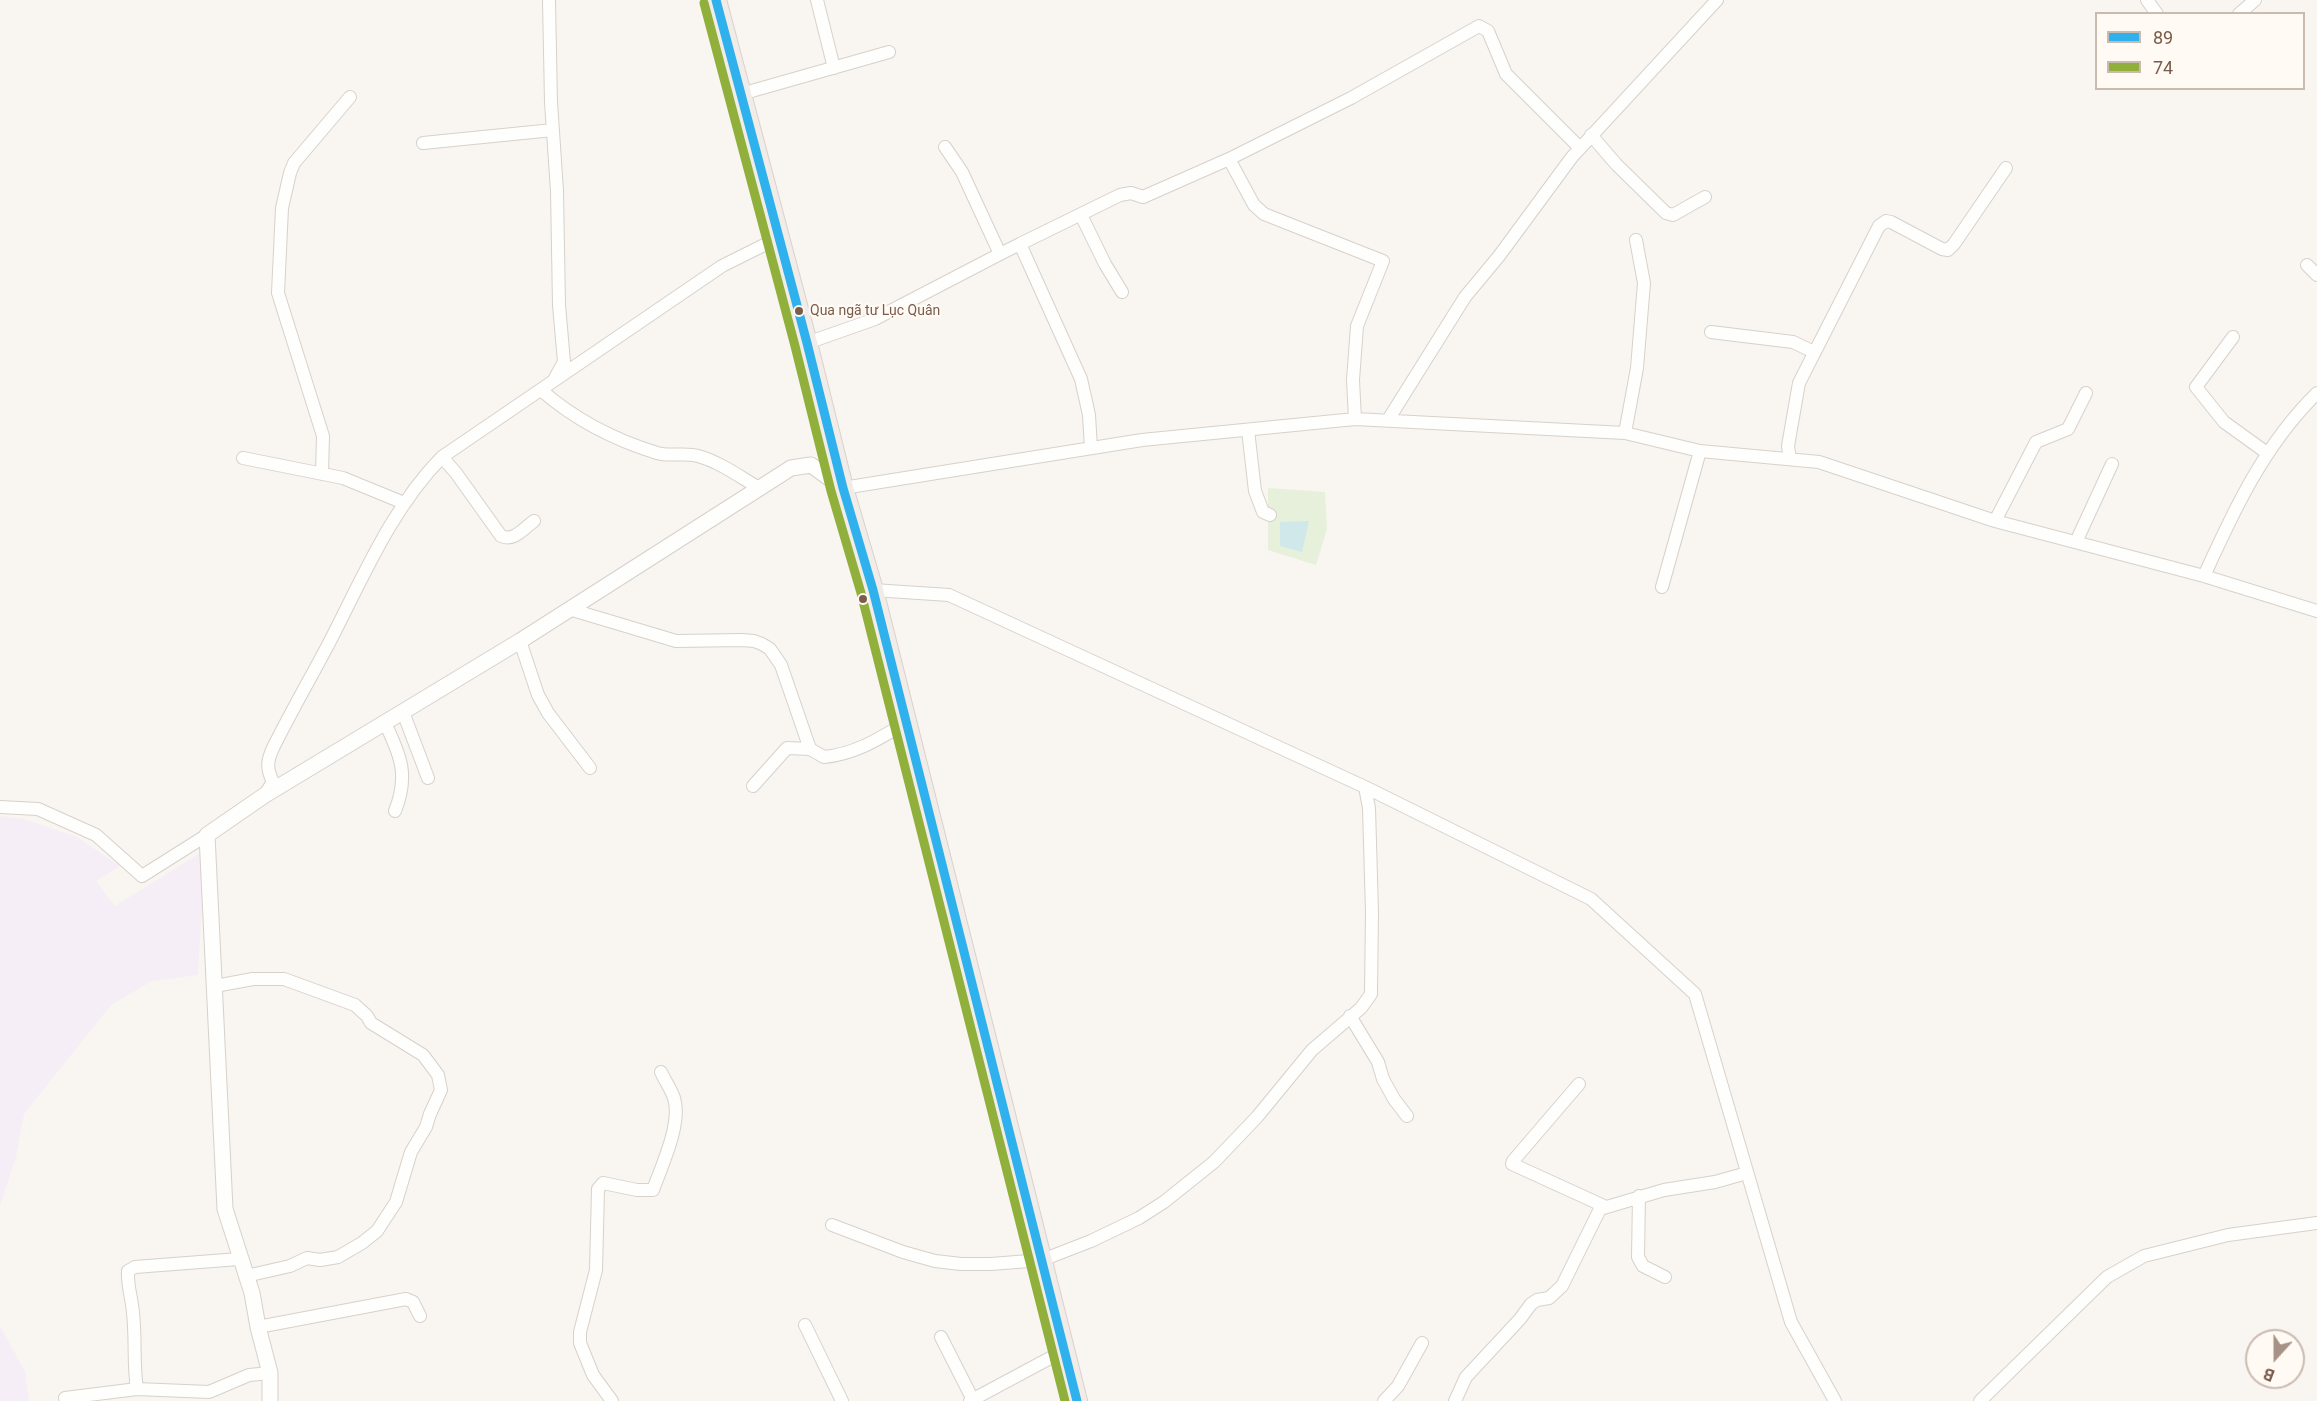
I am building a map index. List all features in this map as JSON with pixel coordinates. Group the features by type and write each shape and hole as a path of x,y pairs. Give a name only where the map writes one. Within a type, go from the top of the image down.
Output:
{"highway":[{"path":"716,0 843,488 873,590 1077,1401"}],"street":[{"path":"549,0 559,305 564,362 553,381"},
{"path":"818,0 834,68"},
{"path":"1388,420 1465,297 1499,256 1580,148 1717,0"},
{"path":"2241,12 2255,0"},
{"path":"807,343 874,318 1120,195 1131,194 1143,197 1230,159 1352,98 1479,26 1488,31 1506,74 1580,148"},
{"path":"741,94 889,52"},
{"path":"322,474 322,436 278,293 282,208 294,163 350,97"},
{"path":"423,143 553,130"},
{"path":"1591,135 1616,164 1666,213 1673,215 1705,197"},
{"path":"945,147 971,191 1000,254"},
{"path":"1230,159 1254,205 1264,214 1383,261 1356,326 1353,380 1355,419"},
{"path":"1790,459 1788,446 1799,383 1881,224 1891,222 1938,248 1948,250 2006,168"},
{"path":"1081,215 1105,264 1122,292"},
{"path":"265,795 273,782 267,770 267,760 351,598 404,503 441,457 722,266 778,238"},
{"path":"1625,433 1637,368 1644,283 1636,240"},
{"path":"1020,244 1081,379 1089,415 1091,448"},
{"path":"2307,265 2317,275"},
{"path":"1711,332 1793,342 1814,352"},
{"path":"2233,337 2196,387 2224,422 2267,453"},
{"path":"540,390 570,413 605,433 659,454 688,454 707,459 759,488"},
{"path":"1995,521 2036,442 2068,429 2086,393"},
{"path":"2204,576 2244,490 2267,453 2317,393"},
{"path":"0,807 38,809 96,835 142,876 265,795 520,641 791,468 811,465 843,488 1142,440 1355,419 1625,433 1700,452 1819,462 1995,521 2204,576 2317,611"},
{"path":"1248,430 1255,491 1263,512 1270,515"},
{"path":"1662,587 1700,452"},
{"path":"441,457 470,492 501,536 513,537 534,521"},
{"path":"243,458 343,478 404,503"},
{"path":"2076,542 2112,464"},
{"path":"873,590 950,595 1365,787 1591,898 1695,994 1791,1322 1835,1401"},
{"path":"569,609 676,641 742,640 762,644 770,649 781,665 810,749"},
{"path":"520,641 538,695 548,713 590,768"},
{"path":"403,712 428,778"},
{"path":"753,786 787,748 810,749 824,758 849,753 863,748 907,722"},
{"path":"385,723 399,753 404,771 401,795 395,811"},
{"path":"832,1225 935,1260 961,1264 991,1264 1042,1260 1091,1241 1138,1218 1164,1202 1214,1162 1257,1117 1312,1050 1361,1008 1371,994 1370,808 1365,787"},
{"path":"207,835 225,1209 239,1259 252,1293 270,1373 270,1401"},
{"path":"215,986 260,978 284,979 355,1005 371,1023 423,1055 438,1075 441,1090 429,1114 426,1127 411,1152 396,1202 377,1230 362,1243 338,1257 320,1260 307,1258 290,1266 246,1276"},
{"path":"1350,1016 1378,1062 1383,1079 1394,1099 1407,1116"},
{"path":"612,1401 593,1375 580,1343 580,1332 596,1270 598,1189 603,1183 637,1190 653,1190 672,1135 676,1115 674,1099 662,1072"},
{"path":"1579,1084 1512,1164 1604,1206"},
{"path":"1455,1401 1466,1377 1506,1335 1531,1304 1548,1298 1562,1286 1593,1221 1604,1206 1664,1190 1715,1182 1748,1173"},
{"path":"1639,1196 1638,1257 1643,1266 1665,1277"},
{"path":"1980,1401 2107,1276 2144,1256 2228,1234 2317,1223"},
{"path":"137,1389 134,1370 133,1313 127,1282 129,1269 239,1259"},
{"path":"258,1327 406,1299 412,1301 420,1316"},
{"path":"805,1325 842,1401"},
{"path":"941,1337 971,1400 1065,1350"},
{"path":"1384,1401 1398,1386 1422,1343"},
{"path":"65,1398 137,1389 208,1392 249,1376 270,1373"}],"shaded area":[{"path":"0,816 23,819 77,837 120,866 96,881 115,906 205,850 198,975 152,981 111,1005 24,1114 16,1157 0,1206"},
{"path":"0,1326 25,1371 29,1401 0,1401"}],"green space":[{"path":"1268,488 1325,492 1327,529 1316,565 1268,550"}],"water":[{"path":"1309,521 1302,552 1280,546 1280,522"}],"transit line":[{"name":"89","path":"716,0 843,488 873,590 1077,1401"},
{"name":"74","path":"704,3 831,491 861,593 1065,1401"}],"place":[{"name":"Qua ngã tư Lục Quân","path":"799,311"}]}
